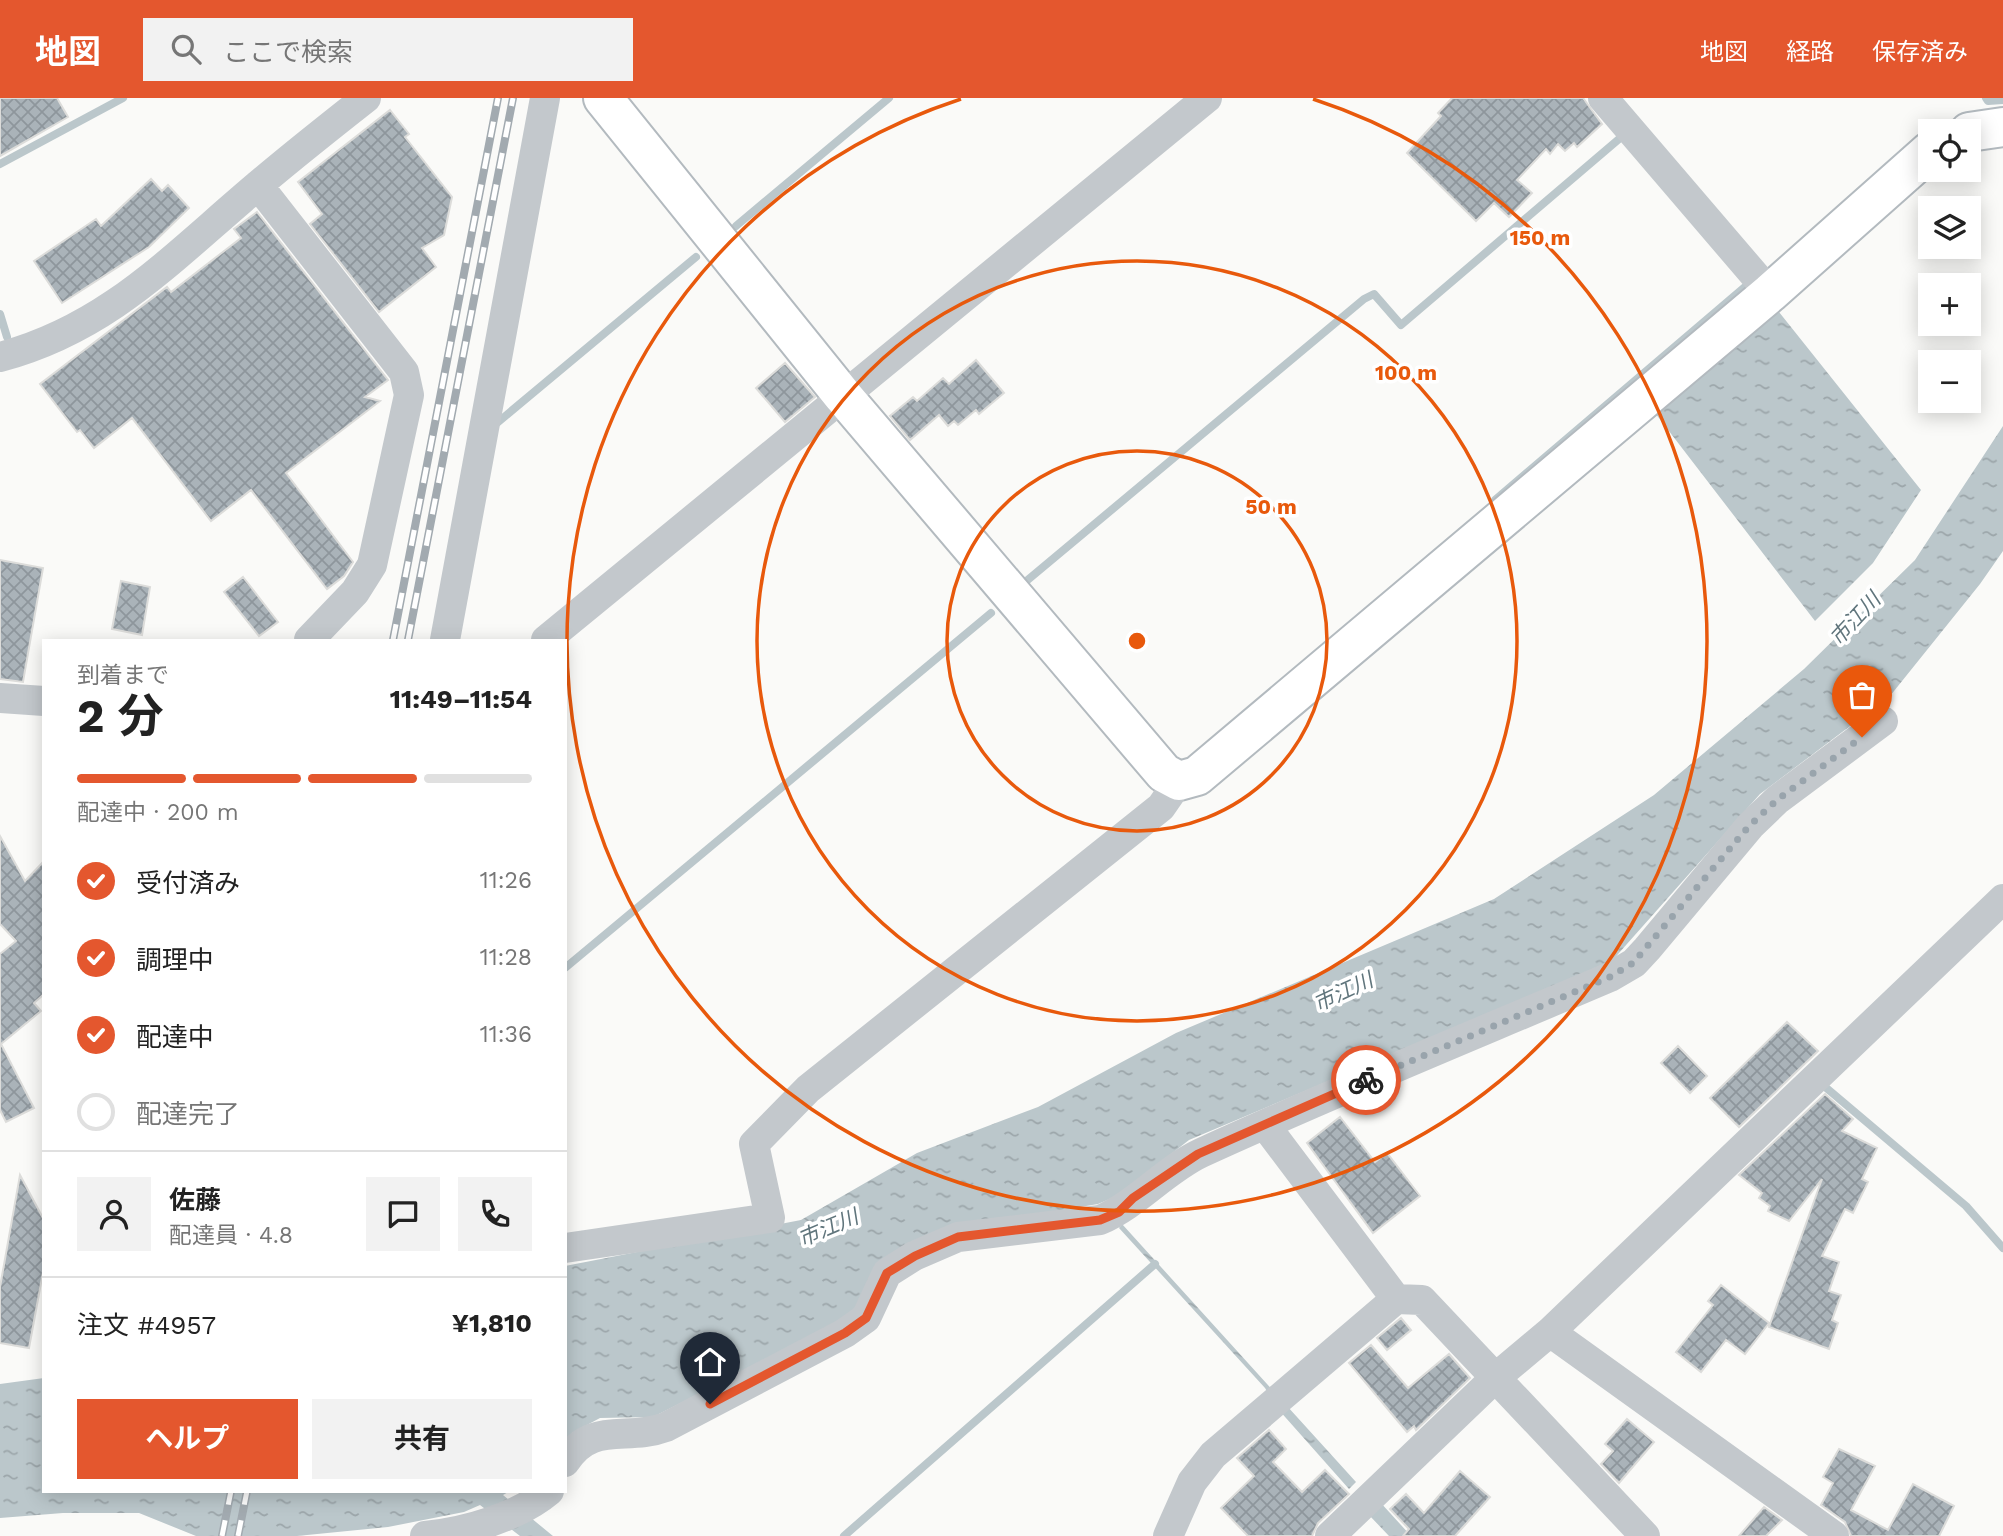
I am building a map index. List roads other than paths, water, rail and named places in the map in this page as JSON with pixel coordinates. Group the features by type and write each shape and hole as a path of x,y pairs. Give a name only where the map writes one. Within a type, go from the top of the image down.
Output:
{"street":[{"path":"0,357 40,346 92,321 155,274 258,185 366,98"},
{"path":"445,639 545,98"},
{"path":"603,98 843,396 1164,773 1179,781"},
{"path":"546,639 1207,98"},
{"path":"1602,98 1770,293"},
{"path":"1981,130 2003,127"},
{"path":"567,1248 770,1218 754,1144 808,1089 1161,807 1179,781 1198,776 1770,293 1918,162"},
{"path":"258,185 404,372 409,394 372,565 355,592 310,639"},
{"path":"0,698 42,701"},
{"path":"567,1459 574,1448 594,1436 647,1434 666,1427 845,1333 866,1318 887,1273 915,1256 958,1237 1100,1220 1119,1212 1133,1198 1198,1154 1610,977 1633,963 1749,826 1777,800 1883,721"},
{"path":"1330,1536 1494,1379 1550,1332 2003,899"},
{"path":"1265,1125 1396,1299"},
{"path":"1170,1536 1192,1482 1213,1455 1396,1299 1422,1300 1645,1536"},
{"path":"1550,1332 1834,1536"},
{"path":"425,1536 491,1520 538,1498"}],"water":[{"path":"1775,307 1921,490 1873,563 1815,621 1652,409"},
{"name":"市江川","path":"2003,426 2003,551 1980,584 1890,696 1760,794 1611,962 1189,1140 1119,1195 1098,1204 960,1227 861,1301 844,1320 653,1417 600,1418 572,1433 567,1440 567,1266 801,1220 917,1153 1038,1107 1176,1033 1494,899 1654,795 1804,669 1915,560"},
{"path":"1122,1224 1356,1482 1349,1489 1278,1409 1265,1388 1119,1228"},
{"path":"42,1378 42,1493 506,1493 503,1495 553,1536 520,1536 480,1505 464,1512 388,1527 297,1536 196,1536 139,1513 63,1513 0,1518 0,1384"},
{"path":"1380,1502 1411,1536 1389,1536 1369,1515"}],"waterway":[{"path":"0,164 123,98"},
{"path":"736,226 889,98"},
{"path":"1986,98 1988,101 2003,100"},
{"path":"1024,583 1364,299 1374,294 1401,325 1619,139"},
{"path":"497,423 696,257"},
{"path":"1495,500 1746,286"},
{"path":"0,314 7,337"},
{"path":"567,966 991,613"},
{"path":"1824,1086 1966,1206 2003,1248"},
{"path":"844,1536 1155,1264"}],"railway":[{"path":"393,639 498,98"},
{"path":"408,639 513,98"},
{"path":"222,1536 231,1493"},
{"path":"238,1536 247,1493"}]}
